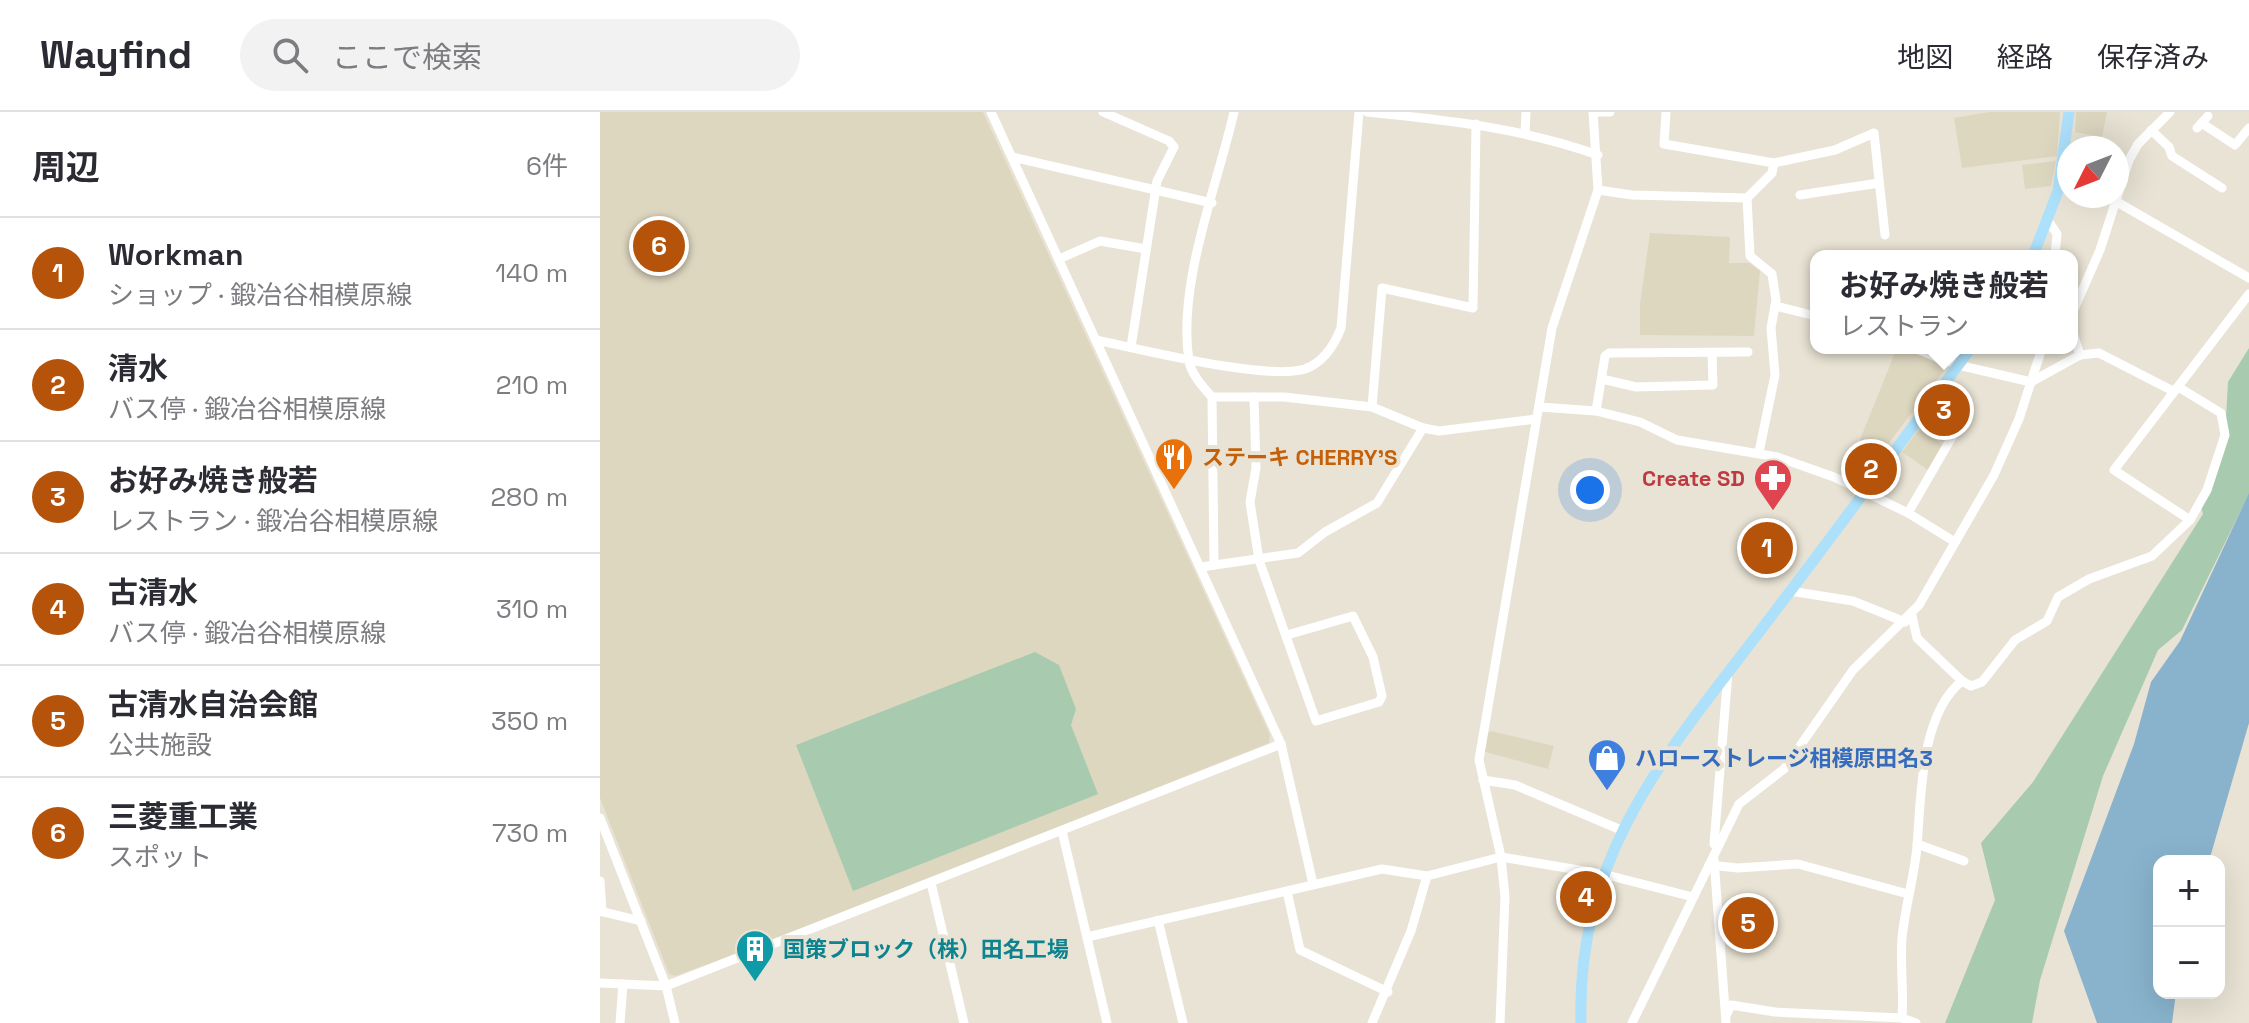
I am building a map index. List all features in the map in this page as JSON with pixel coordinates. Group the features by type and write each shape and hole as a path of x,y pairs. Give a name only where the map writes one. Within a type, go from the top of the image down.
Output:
{"main road":[{"path":"2036,250 2049,222 2064,168 2069,112"},
{"path":"1581,1023 1585,945 1603,874 1621,830 1646,787 1728,672 1966,354"}],"street":[{"path":"991,112 1281,744 1313,884"},
{"path":"1103,112 1119,115 1174,147 1156,190 1131,347"},
{"path":"1214,565 1212,397 1188,360 1191,294 1234,112"},
{"path":"1096,340 1188,360 1285,371 1305,369 1327,354 1336,343 1341,328 1359,112"},
{"path":"1367,112 1476,124 1525,133 1598,155"},
{"path":"1525,133 1526,112"},
{"path":"1500,1023 1505,908 1501,857 1479,760 1558,305 1598,190 1593,112 1610,112"},
{"path":"1666,112 1664,144 1774,163 1835,150 1874,133 1885,235"},
{"path":"2129,160 2151,130 2170,112"},
{"path":"2203,123 2235,145 2249,128"},
{"path":"1372,407 1382,288 1473,308 1476,124"},
{"path":"2151,130 2169,147 2172,156 2222,188"},
{"path":"1012,157 1212,203"},
{"path":"1598,190 1632,195 1747,198 1772,173 1774,163"},
{"path":"1800,195 1879,183"},
{"path":"1747,198 1750,256 1772,274 1775,306 1771,328 1775,375 1759,452"},
{"path":"2078,299 2115,208"},
{"path":"2127,208 2249,278"},
{"path":"2049,222 2057,234 2056,250"},
{"path":"1059,259 1100,241 1146,249"},
{"path":"2190,520 2114,470 2249,294"},
{"path":"1775,306 1810,315"},
{"path":"2078,349 2080,355"},
{"path":"1596,411 1605,356 1609,353 1748,352"},
{"path":"1602,379 1636,387 1713,385 1712,353"},
{"path":"1790,591 1853,601 1909,619 1917,638 1971,686 1982,682 2007,647 2047,621 2058,597 2089,579 2152,556 2190,520 2207,490 2225,435 2221,413 2114,358 2099,353 2080,355 2031,382 1958,365 1930,354"},
{"path":"1714,850 1739,804 1780,773 1853,670 1909,619 1994,475 2040,354"},
{"path":"1212,397 1254,397 1372,407 1423,428 1439,431 1536,419"},
{"path":"1254,397 1256,468 1250,502 1259,560 1316,721 1379,702 1382,696 1373,657 1353,616 1287,635"},
{"path":"1540,407 1596,411 1640,422 1677,440 1759,452 1834,477 1908,513 1955,542"},
{"path":"1908,513 1952,437 1951,431 1921,415"},
{"path":"1201,567 1298,553 1325,532 1377,503 1423,428"},
{"path":"1725,1020 1711,865 1728,672"},
{"path":"1902,1018 1902,940 1917,844 1917,806 1934,728 1948,693 1962,681"},
{"path":"600,983 666,986 1281,744"},
{"path":"1483,780 1515,785 1621,830"},
{"path":"600,818 666,986 675,1023"},
{"path":"1062,831 1107,1023"},
{"path":"1917,844 1964,861"},
{"path":"1087,937 1382,869 1427,876 1501,857 1603,874 1693,897"},
{"path":"1711,865 1798,864 1908,894"},
{"path":"1632,1023 1711,865"},
{"path":"1372,1023 1388,992 1421,902 1427,876"},
{"path":"600,881 601,912 641,921"},
{"path":"931,883 962,1023"},
{"path":"1287,891 1300,950 1388,992"},
{"path":"1158,920 1183,1023"},
{"path":"620,1023 623,984"},
{"path":"1725,1020 1731,1005 1775,1012 1902,1018 1916,1023"}],"shaded area":[{"path":"600,112 983,112 1270,735 1269,743 758,946 675,976 669,974 600,798"},
{"path":"1989,112 2060,112 2057,156 1962,168 1954,118"},
{"path":"2076,112 2107,112 2102,136 2075,132"},
{"path":"2056,161 2051,186 2025,189 2022,165"},
{"path":"1650,233 1730,237 1729,263 1749,263 1760,271 1754,336 1640,335 1640,304"},
{"path":"1895,354 1918,354 1946,368 1881,453 1859,442"},
{"path":"1921,427 1943,446 1928,470 1902,452"},
{"path":"1491,731 1554,746 1548,769 1482,751 1486,734"}],"green space":[{"path":"2249,348 2249,494 2182,630 2158,650 2103,776 2040,980 2032,1023 1945,1023 1995,900 1981,843 2033,782 2203,514 2201,507 2226,418 2228,382"},
{"path":"1035,652 1059,665 1076,709 1071,725 1098,794 853,891 796,745"}],"water":[{"path":"2249,493 2249,723 2211,855 2153,855 2153,999 2175,999 2172,1023 2097,1023 2064,931 2134,744 2151,682 2180,641"}],"place":[{"name":"三菱重工業","path":"659,246"},
{"name":"お好み焼き般若","path":"1944,410"},
{"name":"清水","path":"1871,469"},
{"name":"ステーキ CHERRY'S","path":"1174,491"},
{"name":"Create SD","path":"1773,512"},
{"name":"Workman","path":"1767,548"},
{"name":"ハローストレージ相模原田名3","path":"1607,792"},
{"name":"古清水","path":"1586,897"},
{"name":"古清水自治会館","path":"1748,923"},
{"name":"国策ブロック（株）田名工場","path":"755,983"}]}
